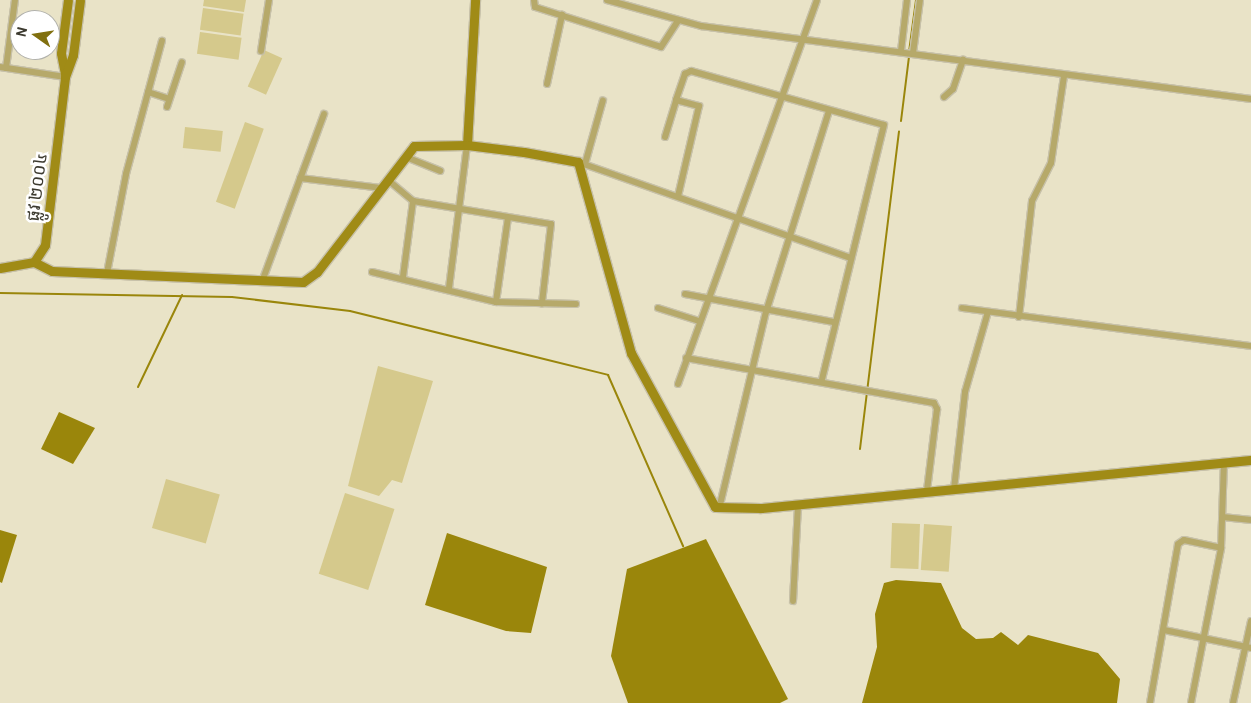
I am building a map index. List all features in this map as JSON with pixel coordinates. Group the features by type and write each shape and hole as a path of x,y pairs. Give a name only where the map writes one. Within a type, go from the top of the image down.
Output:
{"street":[{"path":"15,0 3,67 65,77"},
{"name":"ផ្លូវ ២០០៤","path":"65,77 62,53 68,0"},
{"name":"ផ្លូវ ២០០៤","path":"34,262 45,245 65,77 73,54 80,0"},
{"path":"261,51 269,0"},
{"path":"449,288 461,210 467,145 475,0"},
{"path":"534,0 535,7 661,47 678,21"},
{"path":"607,0 678,21 805,40 964,60 1064,76 1251,99"},
{"path":"678,384 736,218 805,40 817,0"},
{"path":"902,52 907,0"},
{"path":"912,53 920,0"},
{"path":"547,84 562,15"},
{"path":"108,273 148,92 162,41"},
{"path":"944,97 953,89 964,60"},
{"path":"166,107 182,62"},
{"path":"666,137 676,100 688,71 884,127 833,322 822,379"},
{"path":"1019,317 1032,201 1051,163 1064,76"},
{"path":"148,92 169,99"},
{"path":"603,100 582,163 631,353 712,504 719,509 798,504 1251,460"},
{"path":"676,100 700,108 678,196"},
{"path":"719,509 750,372 766,312 829,111"},
{"path":"263,279 324,114"},
{"path":"0,268 34,262 44,269 108,273 310,279 414,146 467,145 582,163 678,196 788,238 850,258"},
{"path":"406,157 440,171"},
{"path":"300,178 385,184 413,201 551,224 542,303"},
{"path":"403,277 413,201"},
{"path":"496,302 508,218"},
{"path":"372,272 449,288 496,302 576,304"},
{"path":"685,294 766,312 833,322"},
{"path":"658,308 699,321"},
{"path":"962,308 1251,346"},
{"path":"954,489 965,392 988,312"},
{"path":"686,358 750,372 822,379 937,406 927,491"},
{"path":"1191,703 1220,548 1224,463"},
{"path":"793,601 798,504"},
{"path":"1223,516 1251,520"},
{"path":"1150,703 1180,541 1220,548"},
{"path":"1233,703 1248,648 1251,621"},
{"path":"1164,630 1248,648"}],"shaded area":[{"path":"204,0 246,0 244,12 203,6"},
{"path":"203,8 244,14 241,35 200,30"},
{"path":"200,32 242,38 239,60 197,54"},
{"path":"264,50 282,58 266,95 248,87"},
{"path":"245,122 264,129 235,209 216,202"},
{"path":"185,127 223,131 221,152 183,148"},
{"path":"378,366 433,381 402,483 392,480 379,496 348,486"},
{"path":"59,412 95,428 73,464 41,449"},
{"path":"166,479 220,494 206,543 152,528"},
{"path":"345,493 394,509 368,590 319,574"},
{"path":"892,523 920,524 918,569 890,568"},
{"path":"924,524 952,526 949,572 921,570"},
{"path":"0,530 17,535 2,583 0,582"},
{"path":"447,533 547,567 531,633 506,631 425,605"},
{"path":"706,539 788,699 780,703 628,703 611,656 627,569"},
{"path":"896,580 941,583 962,628 976,639 993,638 1001,632 1018,645 1028,635 1098,653 1120,679 1117,703 862,703 877,647 875,614 884,583"}],"waterway":[{"path":"909,52 916,0"},
{"path":"901,121 909,57"},
{"path":"860,449 899,131"},
{"path":"0,293 232,297 350,311 608,375 683,546"},
{"path":"138,387 182,295"}]}
